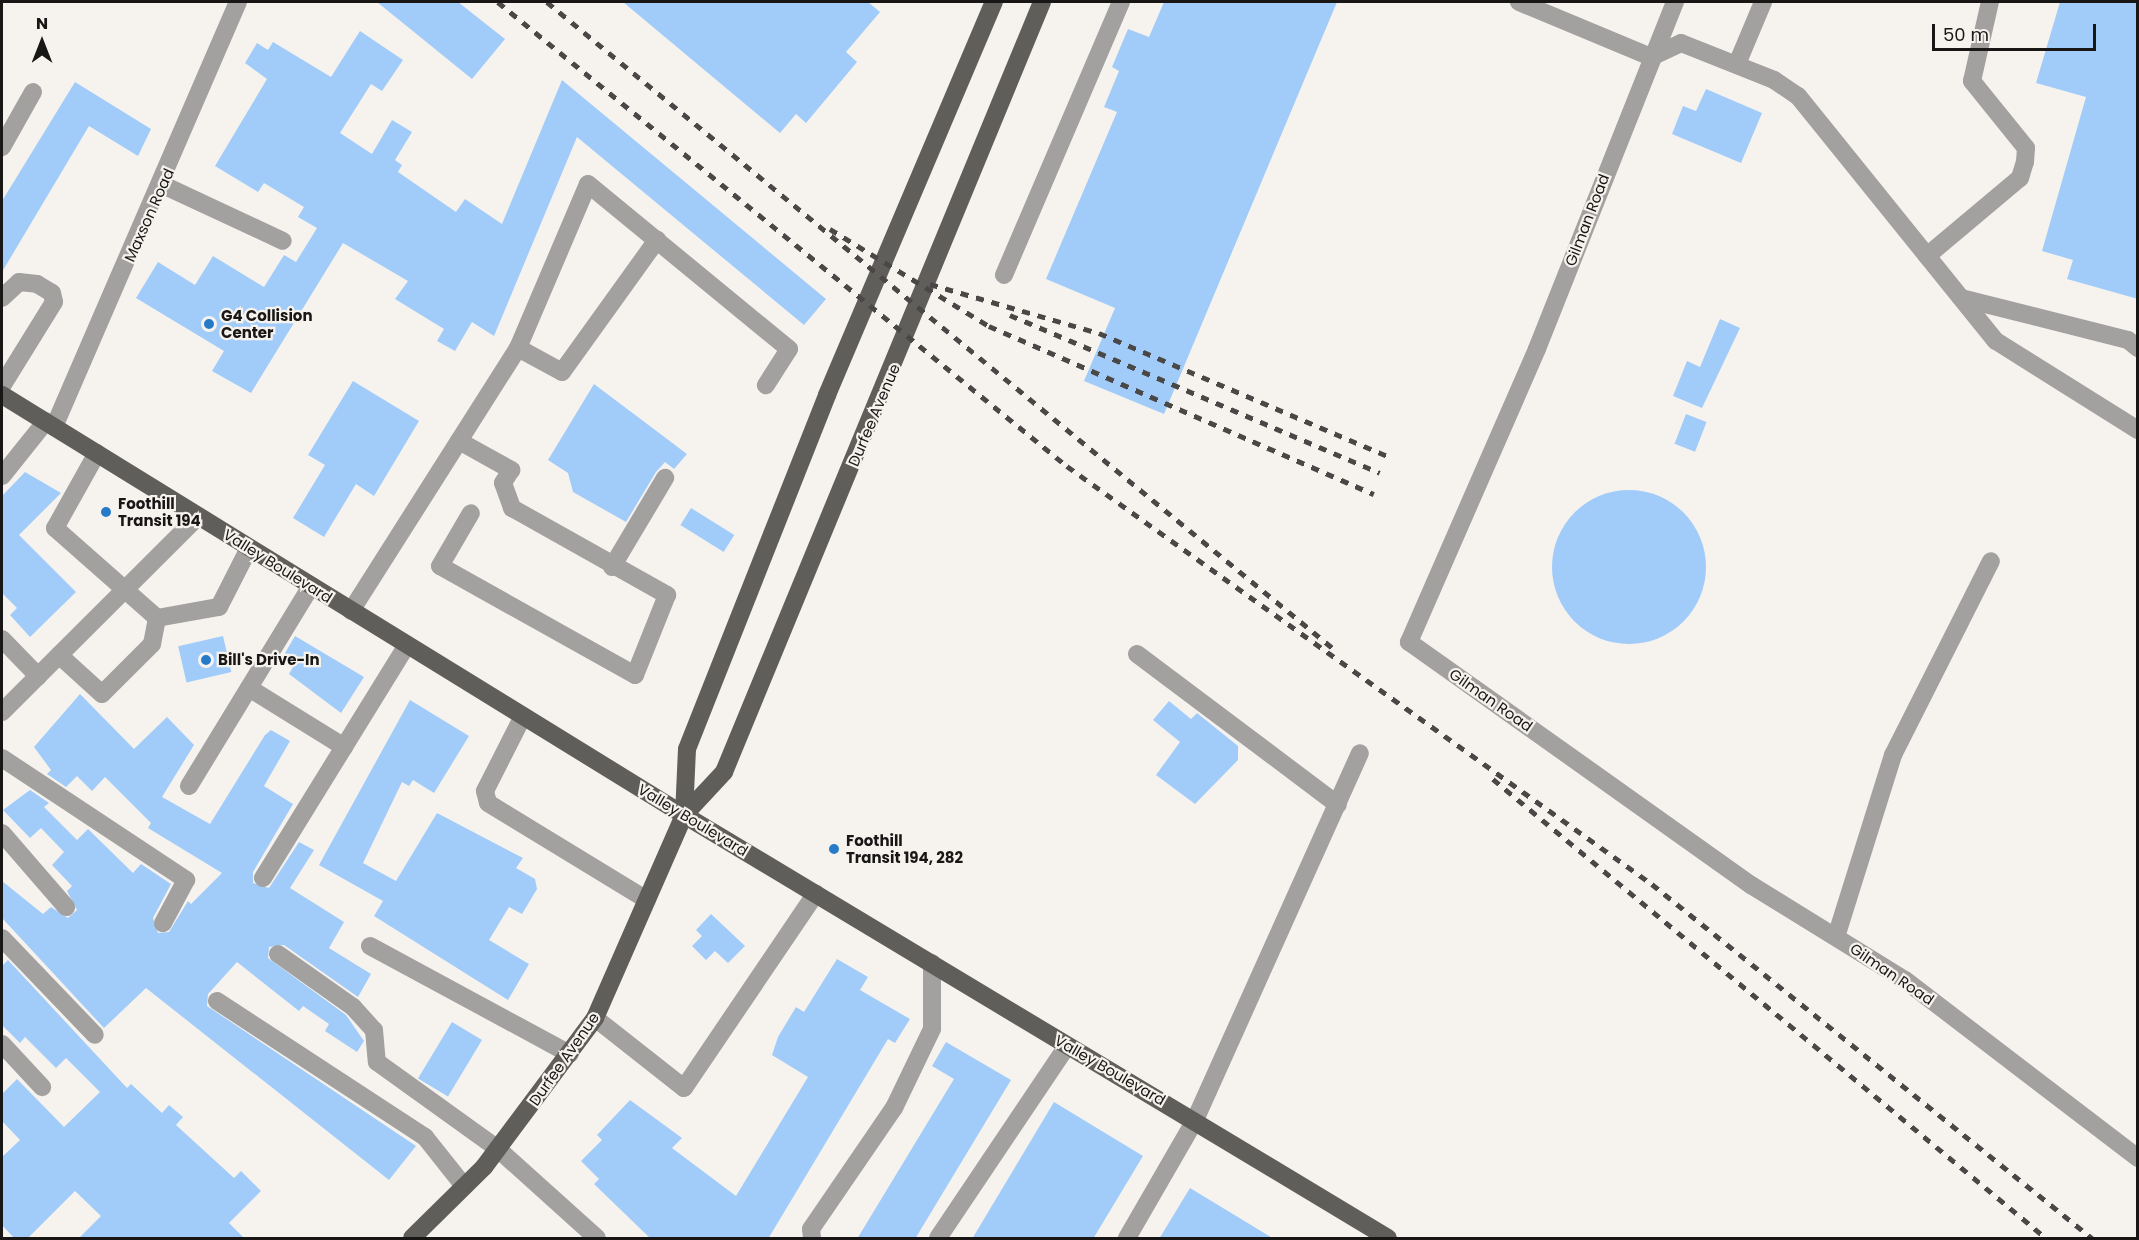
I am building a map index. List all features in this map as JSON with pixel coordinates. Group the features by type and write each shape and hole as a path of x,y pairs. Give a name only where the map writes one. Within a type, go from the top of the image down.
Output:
{"main road":[{"name":"Durfee Avenue","path":"684,815 687,749 827,395 994,2"},
{"name":"Durfee Avenue","path":"412,1239 498,1149 595,1018 684,815 724,772 1042,2"},
{"name":"Valley Boulevard","path":"2,395 684,815 1067,1046 1195,1120 1388,1239"}],"street":[{"name":"Maxson Road","path":"2,476 50,424 163,184 238,2"},
{"path":"1004,275 1121,2"},
{"path":"1519,2 1651,57 1681,43 1737,64 1798,96 1996,341 2135,422"},
{"name":"Gilman Road","path":"1675,2 1651,57 1537,349 1409,642 1751,885 1905,980 2138,1158"},
{"path":"1737,64 1763,2"},
{"path":"1927,256 2020,178 2025,162 2026,148 1972,81 1990,2"},
{"path":"2,147 33,92"},
{"path":"163,184 283,242"},
{"path":"351,611 518,348 588,184 789,349 766,385"},
{"path":"518,348 562,372 657,240"},
{"path":"2,298 19,282 37,284 52,293 54,302 2,386"},
{"path":"1961,298 2128,340 2138,348"},
{"path":"459,441 511,470 502,483 512,508 612,567 667,596 635,675 440,566 471,513"},
{"path":"97,453 55,528 157,618"},
{"path":"612,567 665,478"},
{"path":"2,712 198,517"},
{"path":"157,618 219,607 249,548"},
{"path":"1836,938 1893,755 1991,561"},
{"path":"189,786 311,586"},
{"path":"59,655 102,694 152,644 157,618"},
{"path":"2,639 38,676"},
{"path":"262,878 407,645"},
{"path":"1137,654 1338,806"},
{"path":"249,688 344,747"},
{"path":"523,716 485,791 488,802 647,900"},
{"path":"1127,1239 1195,1120 1360,753"},
{"path":"2,758 186,880 163,923"},
{"path":"2,832 66,907"},
{"path":"595,1018 684,1088 816,893"},
{"path":"2,938 95,1035"},
{"path":"370,946 570,1054"},
{"path":"278,954 352,1008 374,1030 377,1062 498,1149 597,1239"},
{"path":"812,1239 811,1229 894,1108 932,1029 932,963"},
{"path":"217,1001 425,1137 464,1186"},
{"path":"2,1044 42,1087"},
{"path":"938,1239 1067,1046"}],"building":[{"path":"377,2 458,2 505,39 472,79"},
{"path":"623,2 868,2 880,12 846,52 857,62 806,123 796,114 780,133"},
{"path":"1164,2 1337,2 1164,414 1084,381 1115,308 1046,279 1117,112 1104,107 1119,71 1112,67 1128,29 1149,37"},
{"path":"2060,2 2138,2 2138,299 2067,279 2073,260 2042,251 2086,97 2036,83"},
{"path":"360,31 403,60 382,91 371,84 340,133 372,154 392,120 412,132 395,160 402,165 398,172 456,212 465,199 502,224 562,80 826,299 804,325 577,137 494,336 472,322 455,351 437,341 444,329 395,299 408,281 343,243 251,393 212,371 224,351 136,298 158,262 195,285 213,256 264,287 284,255 296,262 317,228 298,217 304,207 264,183 258,192 215,166 267,79 245,63 257,43 268,50 273,42 331,77"},
{"path":"75,82 151,129 138,156 89,126 2,272 2,201"},
{"path":"1706,89 1762,113 1741,163 1672,134 1683,106 1696,111"},
{"path":"1720,319 1740,328 1702,408 1673,396 1687,361 1700,367"},
{"path":"353,381 419,421 374,496 356,484 324,537 293,518 325,465 308,455"},
{"path":"594,384 687,454 674,469 665,462 656,472 626,522 573,492 568,473 548,460"},
{"path":"1686,414 1707,422 1695,452 1675,444"},
{"path":"25,472 61,493 19,535 76,592 30,637 10,615 17,608 2,593 2,496"},
{"path":"1629,490 1658,496 1672,503 1683,513 1693,524 1700,538 1706,567 1700,596 1693,610 1683,621 1672,631 1658,638 1629,644 1600,638 1586,631 1575,621 1565,610 1558,596 1552,567 1558,538 1565,524 1575,513 1586,503 1600,496"},
{"path":"691,508 734,535 724,552 680,525"},
{"path":"223,636 231,672 187,682 178,646"},
{"path":"295,636 364,677 341,713 289,674 293,667 285,653"},
{"path":"80,694 134,749 167,717 194,745 162,797 210,824 265,735 271,730 290,741 264,786 293,804 253,872 253,883 269,888 299,842 314,850 290,888 344,922 329,948 371,974 358,997 284,945 269,947 268,958 346,1015 364,1041 357,1052 325,1031 329,1024 303,1006 299,1011 237,962 208,994 207,1006 416,1146 389,1180 146,988 104,1028 2,918 2,881 43,914 51,907 68,918 77,910 67,891 72,886 52,865 64,852 41,828 30,838 3,810 30,790 49,803 44,807 77,840 88,829 133,873 141,864 171,884 153,918 158,933 169,932 188,901 191,904 222,873 148,828 151,823 105,777 92,791 77,776 66,787 47,774 51,770 34,747"},
{"path":"410,700 469,736 434,793 413,780 409,786 402,782 363,863 396,881 437,813 523,858 516,868 535,879 537,889 522,914 509,907 489,940 529,964 508,1000 374,916 383,901 319,865"},
{"path":"1169,701 1191,719 1197,713 1238,746 1238,760 1195,804 1156,775 1180,742 1153,720"},
{"path":"711,914 745,946 728,963 715,951 706,960 692,946 702,936 696,930"},
{"path":"837,959 868,977 860,990 910,1019 895,1043 888,1039 768,1239 651,1239 594,1184 599,1179 581,1161 602,1140 597,1135 630,1100 682,1138 672,1148 736,1196 808,1077 772,1055 778,1037 796,1007 804,1012"},
{"path":"8,960 127,1088 131,1084 162,1113 169,1105 183,1117 176,1125 234,1178 241,1171 261,1191 229,1223 245,1239 78,1239 101,1216 75,1191 27,1239 15,1239 2,1225 2,1157 20,1140 2,1121 2,1094 17,1079 64,1127 100,1092 66,1058 56,1068 25,1037 20,1043 2,1025 2,966"},
{"path":"452,1022 482,1040 448,1097 418,1079"},
{"path":"946,1042 1011,1080 915,1239 857,1239 954,1079 932,1066"},
{"path":"1054,1102 1143,1156 1093,1239 972,1239"},
{"path":"1190,1188 1274,1239 1159,1239"}],"railway":[{"path":"498,2 1067,466 1652,884 2092,1238"},
{"path":"547,2 1335,650"},
{"path":"830,229 989,326 1374,494"},
{"path":"930,284 1099,333 1387,456"},
{"path":"1010,315 1380,473"},
{"path":"1493,779 2046,1238"}],"place":[{"name":"G4 Collision Center","path":"209,324"},
{"name":"Foothill Transit 194","path":"106,512"},
{"name":"Bill's Drive-In","path":"206,660"},
{"name":"Foothill Transit 194, 282","path":"834,849"}]}
